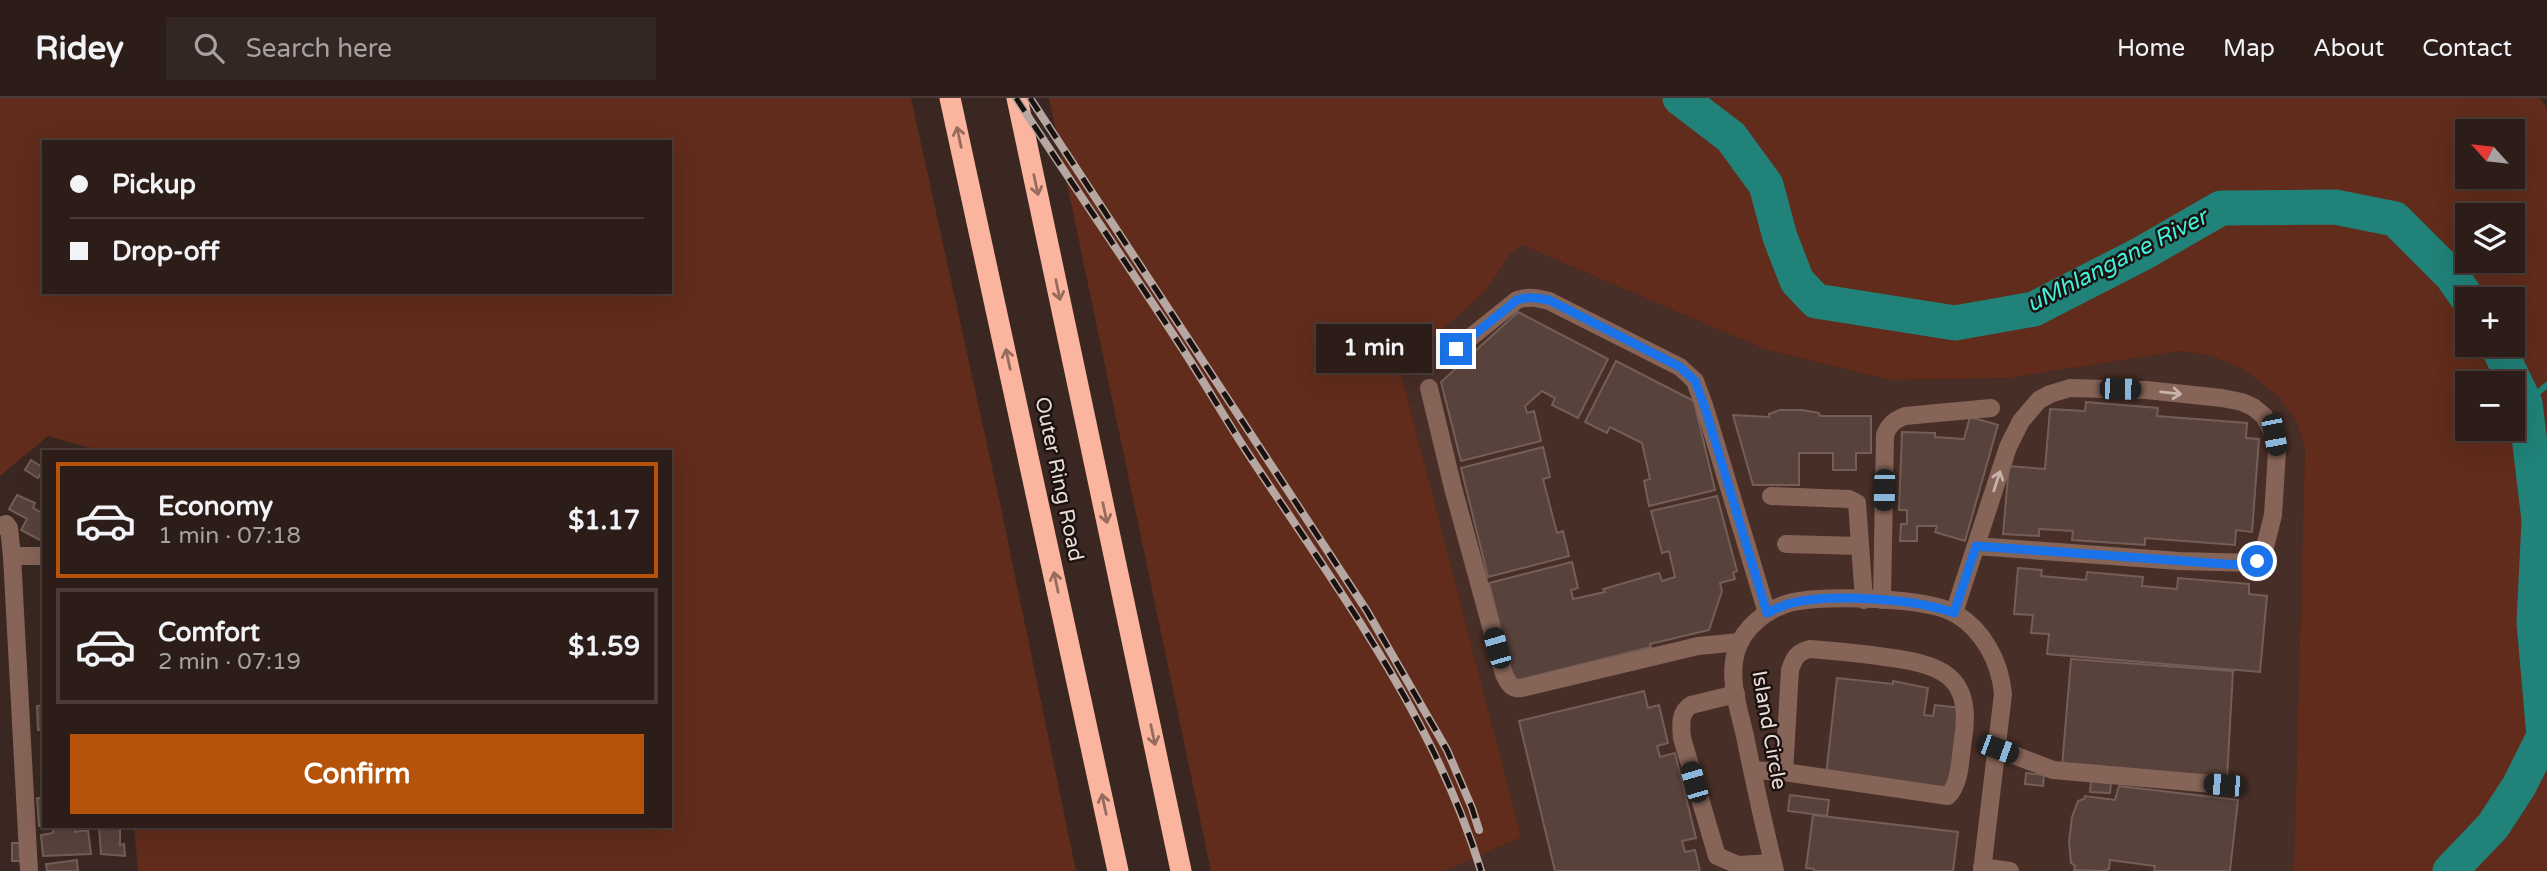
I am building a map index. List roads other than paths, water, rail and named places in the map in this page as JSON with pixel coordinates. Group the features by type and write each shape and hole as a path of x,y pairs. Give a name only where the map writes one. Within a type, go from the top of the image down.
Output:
{"highway":[{"name":"Outer Ring Road","path":"950,98 1118,871"},
{"name":"Outer Ring Road","path":"1017,98 1181,871"}],"street":[{"path":"1456,349 1517,300 1536,297 1549,300 1689,374 1695,381 1705,408 1767,613"},
{"path":"1429,388 1482,595 1504,674 1510,685 1516,689 1522,688 1698,646 1740,642"},
{"path":"1954,613 2008,447 2021,421 2039,400 2070,388 2146,390 2222,398 2253,407 2270,425 2277,451 2273,515 2268,541 2261,556 2254,563 2249,565 1976,546"},
{"path":"1882,600 1885,435 1888,429 1896,419 1905,416 1991,408"},
{"path":"1771,496 1856,501 1864,600"},
{"path":"3,525 9,528 12,556 29,871"},
{"path":"1786,544 1860,546"},
{"path":"12,556 42,556"},
{"name":"Island Circle","path":"1774,867 1736,694 1734,661 1740,642 1754,623 1767,613 1794,602 1882,600 1937,606 1954,613 1972,626 1988,646 2002,678 1998,749 1982,869"},
{"path":"1752,770 1784,772 1948,796 1955,786 1966,722 1959,688 1946,673 1935,666 1912,660 1862,653 1810,649 1802,651 1790,670 1784,772"},
{"path":"1736,694 1686,708 1681,718 1682,738 1717,856 1738,865 1774,867"},
{"path":"1998,749 2053,770 2236,786"},
{"path":"1982,869 2010,871"}],"waterway":[{"name":"uMhlangane River","path":"1680,98 1731,137 1766,185 1780,237 1797,281 1816,301 1955,323 2034,309 2143,253 2221,208 2335,207 2395,219 2460,287"},
{"name":"uMhlangane River","path":"2450,871 2493,826 2519,786 2544,736 2534,623 2539,520 2525,403 2503,357"},
{"path":"2525,403 2547,385"}],"railway":[{"path":"1016,98 1180,345 1238,439 1379,654 1437,759 1461,814 1481,871"},
{"path":"1030,98 1367,611 1447,750 1479,830"}]}
